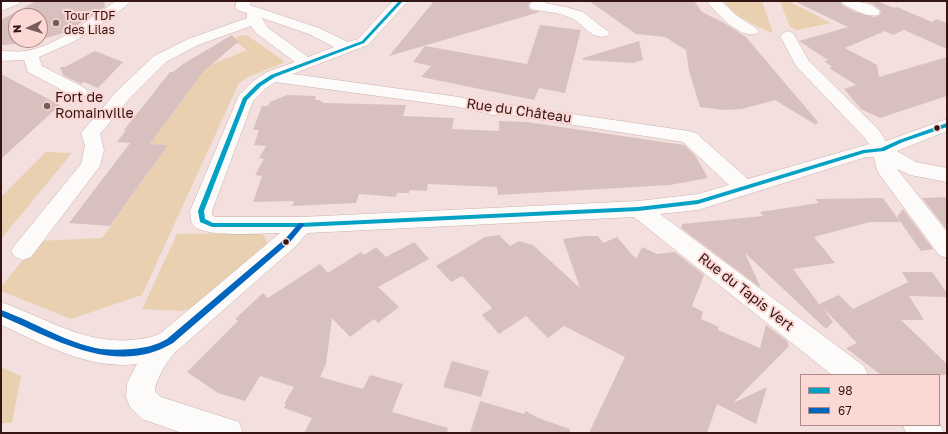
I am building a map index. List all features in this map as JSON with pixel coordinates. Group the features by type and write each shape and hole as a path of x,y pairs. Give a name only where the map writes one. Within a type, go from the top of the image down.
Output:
{"street":[{"path":"1,7 14,1"},
{"path":"1,56 31,55 60,43 125,1"},
{"path":"401,1 363,42 273,76 259,85 245,99 201,211 202,220 212,225 301,225 638,209 698,202 865,151 882,150 901,141 947,126"},
{"path":"539,1 536,6 551,8 579,16 594,30 602,33"},
{"path":"714,1 733,20 751,31"},
{"path":"848,1 873,12"},
{"path":"24,251 90,166 96,153 95,141 90,133 124,94 160,59 249,10 314,31 348,48"},
{"path":"249,10 261,30 306,63"},
{"path":"788,36 802,63 871,133 882,150 887,170 947,249"},
{"path":"31,55 34,69 79,92"},
{"name":"Rue du Château","path":"273,76 459,102 493,110 504,109 689,137 745,188"},
{"path":"882,150 910,168 947,175"},
{"name":"Rue du Tapis Vert","path":"638,209 853,374"},
{"path":"1,313 76,345 101,352 114,353 151,350 162,347 288,240 301,225"},
{"path":"162,347 141,383 140,397 152,409 228,433"},
{"path":"919,426 929,433"}],"shaded area":[{"path":"724,1 762,1 773,33 739,16"},
{"path":"780,1 795,1 792,3 831,23 797,30 790,27"},
{"path":"242,35 248,36 284,61 283,63 248,77 239,83 142,295 71,319 1,291 1,287 38,241 102,238 168,145 150,144 203,72 213,64 247,50 232,39"},
{"path":"46,152 72,153 1,239 1,197"},
{"path":"261,233 265,237 267,244 197,307 182,311 142,309 177,234"},
{"path":"1,367 21,376 12,423 1,423"}],"building":[{"path":"36,1 104,1 105,7 67,32 48,38 48,8 23,8"},
{"path":"434,1 530,1 528,5 530,10 540,12 389,56"},
{"path":"589,1 694,1 702,12 726,24 746,37 818,122 816,125 775,100 742,109 724,110 700,107 689,71 686,50 665,37 636,34"},
{"path":"794,1 840,1 842,5 855,12 874,17 879,16 881,11 873,4 863,1 877,1 894,8 897,7 932,22 937,19 947,23 947,49 904,30 893,35 885,31 845,48 877,65 879,77 947,57 947,96 880,118 861,109 844,89 856,85 829,68 832,67 824,61 828,60 799,41 848,27"},
{"path":"8,16 8,45 1,45 1,20"},
{"path":"540,25 581,30 565,93 539,88 534,100 421,77 431,66 413,62 425,46 527,64"},
{"path":"232,35 238,42 203,72 150,144 168,145 110,226 69,223 130,143 117,142 126,130 124,130 170,72 173,72 183,64"},
{"path":"639,41 643,60 633,63 583,60 583,58"},
{"path":"95,51 123,62 98,88 84,82 81,84 63,75 60,67 65,67"},
{"path":"1,74 60,105 1,159"},
{"path":"287,95 316,96 315,100 319,100 324,103 406,105 403,116 454,118 452,129 499,131 499,121 527,122 684,145 695,155 708,178 670,185 498,195 497,187 428,184 427,191 410,190 409,193 397,193 396,197 359,194 356,203 292,206 294,201 253,202 262,176 255,175 264,159 259,158 266,146 254,145 259,130 253,130 262,106 268,106 270,102"},
{"path":"947,197 947,230 922,198"},
{"path":"883,198 900,222 870,222 814,237 835,263 793,269 819,304 839,295 853,309 908,282 902,272 932,272 947,293 947,297 909,296 924,320 901,320 947,364 947,375 880,374 846,348 857,343 823,308 833,322 826,329 745,253 761,288 681,228 682,224 763,216 760,212 819,203 815,199"},
{"path":"903,209 933,249 921,251 897,217"},
{"path":"499,235 510,246 519,241 533,245 580,288 563,239 598,236 603,243 617,237 636,259 642,247 657,254 675,252 704,275 692,306 703,312 701,319 719,327 718,330 760,348 766,325 787,341 789,346 733,403 767,387 756,424 717,404 707,433 589,433 625,357 564,326 548,338 526,316 499,334 482,315 492,308 462,276 451,282 436,266 485,237"},
{"path":"414,242 429,259 378,287 399,307 378,323 374,319 350,337 332,318 326,364 320,377 363,389 370,375 403,384 392,412 448,428 447,433 304,433 312,418 284,408 286,404 284,404 294,387 260,376 245,401 218,393 187,372 238,321 235,319 263,293 268,298 320,264 328,273 361,252 364,255 376,247 386,257"},
{"path":"452,361 489,371 481,397 443,387"},
{"path":"480,401 524,414 526,411 538,418 570,429 570,433 470,433"}],"transit line":[{"name":"98","path":"401,1 363,42 273,76 259,85 245,99 201,211 202,220 212,225 301,225 638,209 698,202 865,151 882,150 901,141 947,125"},
{"name":"67","path":"1,313 64,341 105,353 135,352 154,348 170,341 288,240 301,225"}],"place":[{"name":"Tour TDF des Lilas","path":"56,23"},
{"name":"Fort de Romainville","path":"47,106"}]}
